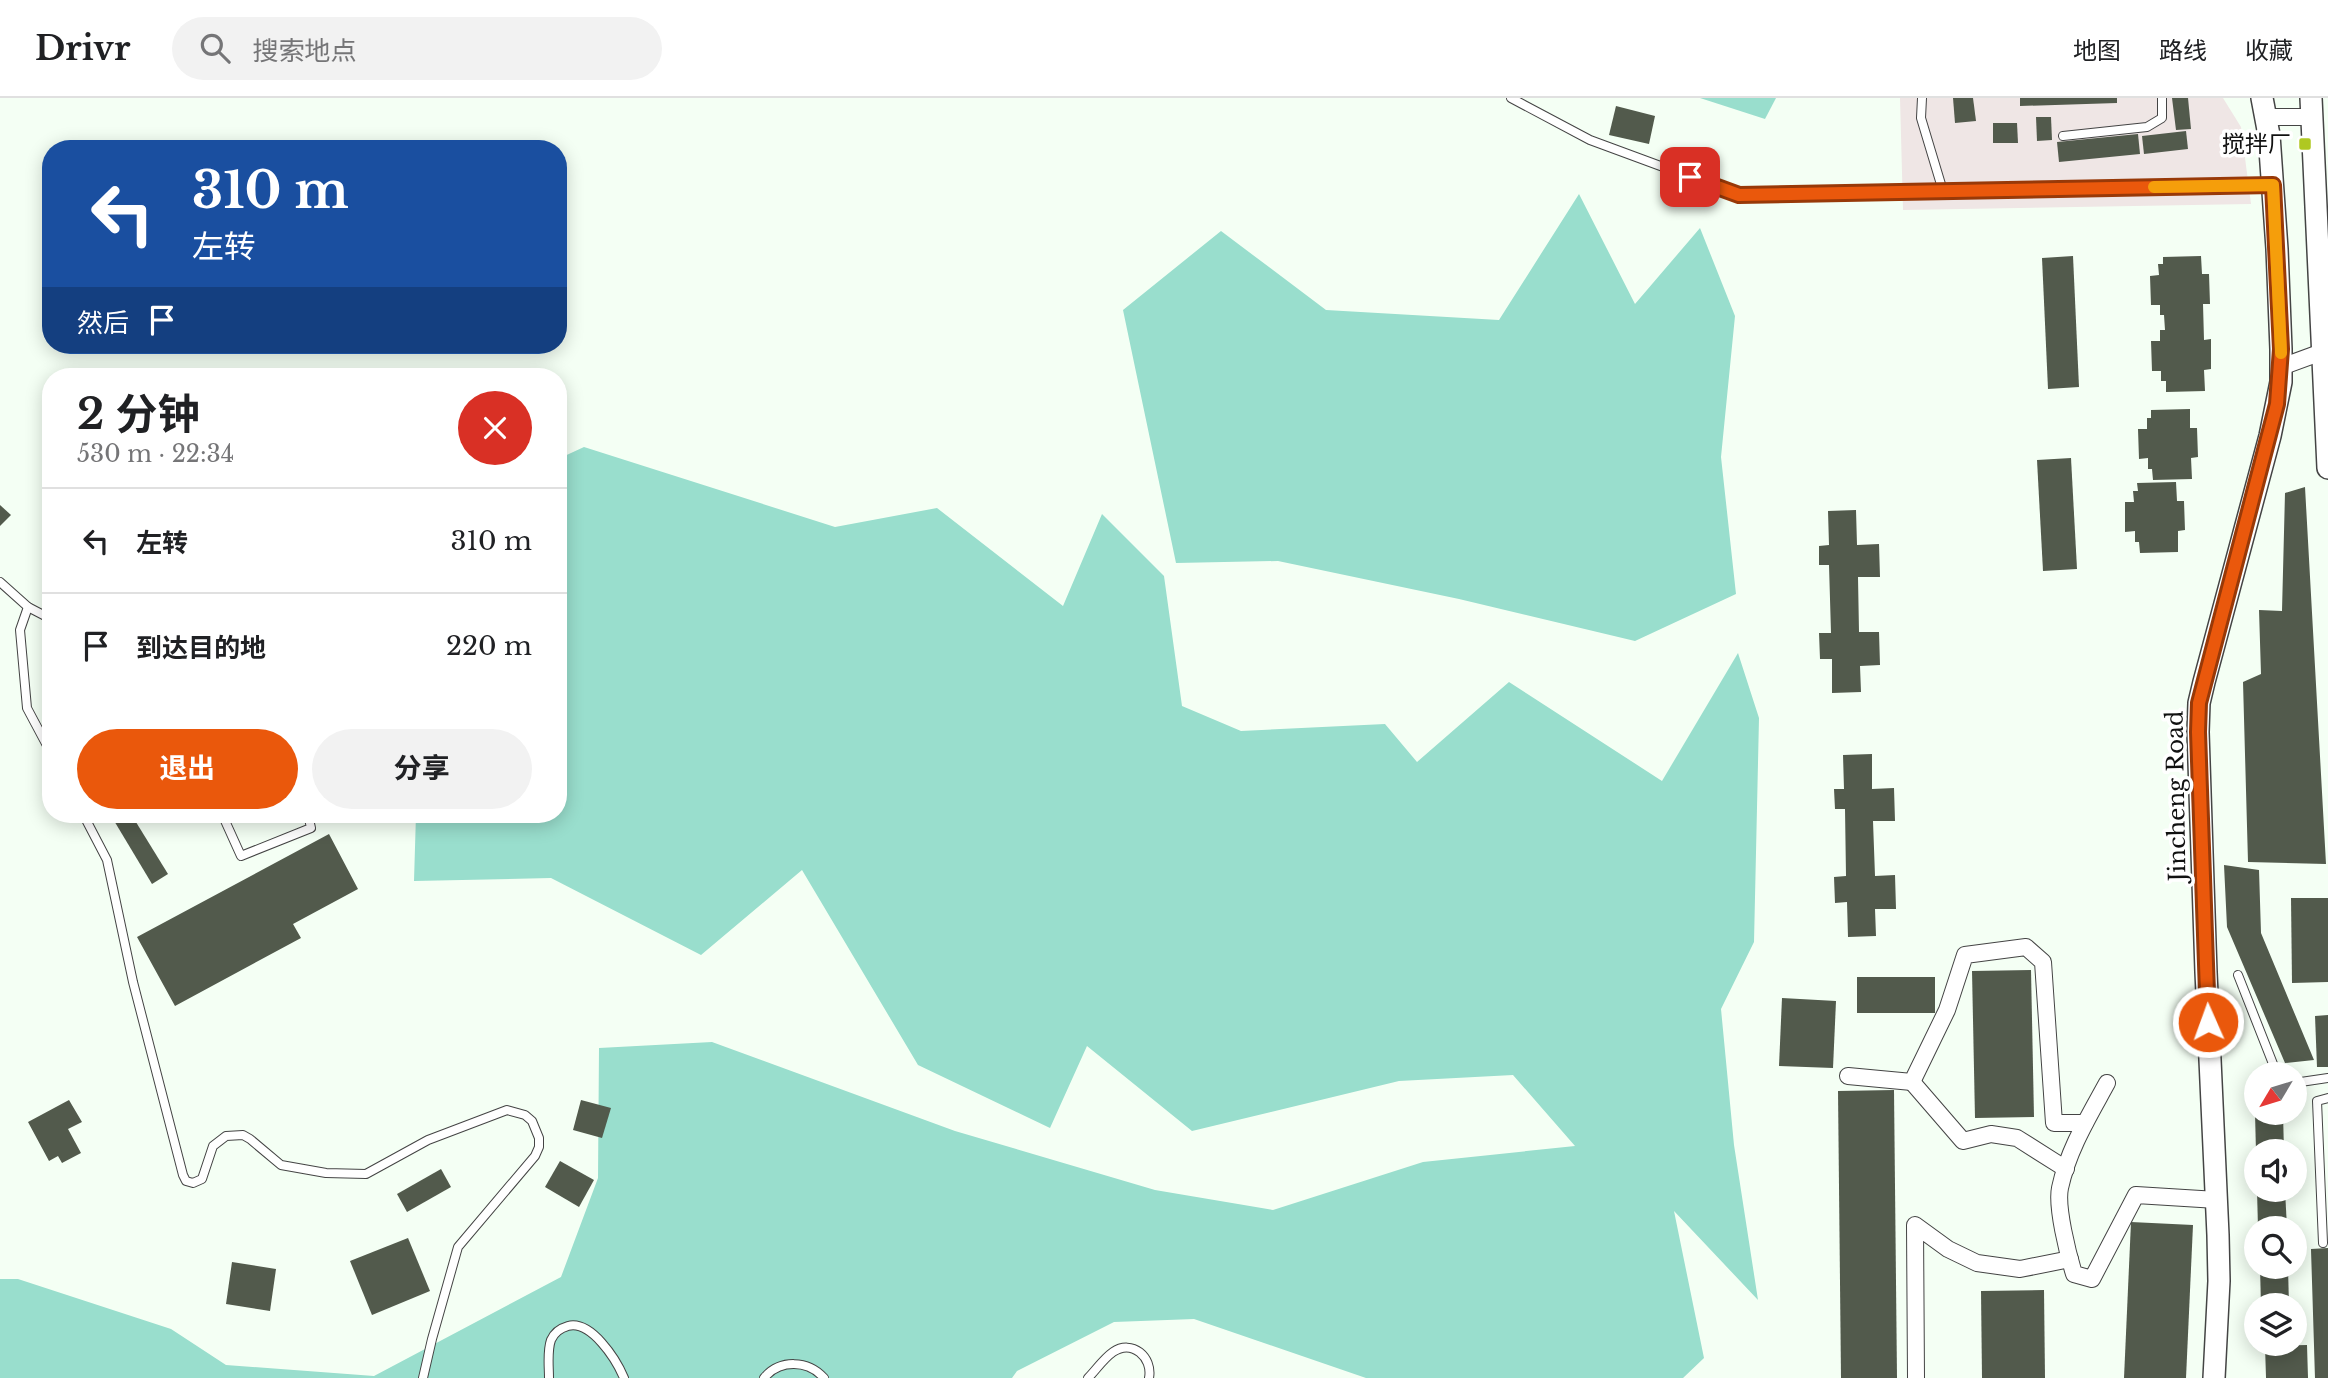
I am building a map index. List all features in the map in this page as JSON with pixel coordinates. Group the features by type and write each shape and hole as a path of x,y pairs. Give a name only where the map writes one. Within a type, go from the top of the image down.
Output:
{"street":[{"path":"2264,107 2311,108 2328,468"},
{"name":"Jincheng Road","path":"2214,1378 2219,1281 2205,958 2199,703 2277,404 2281,367 2273,185 2264,107"},
{"path":"2281,367 2322,352"},
{"path":"1912,1082 1947,1010 1965,955 2026,947 2043,962 2054,1123 2085,1123"},
{"path":"1848,1076 1912,1082 1963,1141 1991,1134 2017,1138 2066,1169"},
{"path":"2107,1083 2076,1141 2059,1190 2065,1239 2074,1274 2092,1279 2136,1195 2217,1200"},
{"path":"1916,1378 1915,1225 1948,1249 1977,1263 2020,1269 2070,1259"}],"lane":[{"path":"1511,98 1590,140 1739,195 2273,185"},
{"path":"1922,98 1921,118 1943,191"},
{"path":"2063,135 2147,127 2162,118 2162,98"},
{"path":"0,582 28,607 42,614"},
{"path":"28,607 19,630 27,708 42,736"},
{"path":"88,823 107,860 134,982 186,1181 193,1183 202,1179 213,1146 226,1136 243,1135 281,1165 326,1172 366,1174 428,1140 508,1110 526,1115 532,1121 539,1138 535,1156 458,1247 423,1378"},
{"path":"226,823 242,856 311,828 310,823"},
{"path":"2238,975 2272,1062"},
{"path":"2307,1081 2328,1078"},
{"path":"2323,1243 2317,1101 2328,1098"},
{"path":"549,1378 551,1340 555,1333 570,1325 579,1325 593,1333 624,1378"},
{"path":"1088,1378 1115,1350 1129,1348 1142,1353 1147,1359 1149,1378"},
{"path":"764,1378 774,1369 786,1364 798,1364 811,1367 824,1378"}],"shaded area":[{"path":"1700,98 1776,98 1765,119"},
{"path":"1900,98 2223,98 2241,127 2251,204 1903,210"},
{"path":"1579,194 1635,304 1700,228 1735,316 1721,457 1736,594 1635,641 1459,599 1278,561 1176,563 1123,310 1221,231 1326,310 1499,320"},
{"path":"584,447 835,527 937,508 1063,606 1102,514 1164,576 1182,706 1241,731 1385,724 1417,762 1509,682 1662,781 1738,653 1759,718 1754,942 1721,1009 1734,1145 1758,1300 1674,1211 1704,1358 1683,1378 1366,1378 1194,1319 1114,1322 1017,1371 1012,1378 0,1378 0,1279 18,1279 171,1329 226,1365 374,1376 561,1277 598,1178 599,1048 712,1042 955,1131 1155,1190 1273,1210 1423,1162 1575,1146 1513,1075 1399,1081 1192,1131 1087,1046 1050,1128 918,1065 802,870 701,955 551,878 414,881 416,823 567,823 567,455"}],"building":[{"path":"1953,98 1973,98 1976,121 1955,123"},
{"path":"2020,98 2117,98 2117,103 2020,106"},
{"path":"2172,98 2188,98 2191,129 2176,130"},
{"path":"1616,106 1655,116 1649,144 1609,135"},
{"path":"2036,117 2051,117 2052,140 2037,141"},
{"path":"1993,123 2017,123 2018,143 1993,143"},
{"path":"2186,131 2188,149 2144,154 2142,136"},
{"path":"2138,134 2140,154 2059,162 2057,142"},
{"path":"2073,256 2079,387 2048,389 2042,258"},
{"path":"2201,256 2202,274 2209,274 2210,304 2203,304 2204,340 2211,339 2211,369 2204,370 2205,391 2166,392 2166,381 2161,381 2161,371 2152,371 2151,341 2160,341 2160,330 2165,330 2160,305 2151,305 2150,276 2159,275 2158,264 2163,264 2163,257"},
{"path":"2190,409 2190,428 2197,428 2198,457 2191,458 2192,479 2153,480 2152,469 2148,469 2148,458 2139,459 2138,429 2147,429 2147,418 2151,418 2151,410"},
{"path":"2071,458 2077,569 2043,571 2037,460"},
{"path":"2176,482 2177,501 2184,501 2185,530 2178,531 2178,552 2140,553 2139,542 2135,542 2135,531 2125,532 2125,502 2134,502 2133,491 2138,491 2137,483"},
{"path":"2305,487 2326,864 2248,862 2243,682 2261,674 2259,610 2282,611 2285,493"},
{"path":"0,505 11,515 0,526"},
{"path":"1856,510 1857,545 1879,544 1880,577 1858,577 1859,632 1879,632 1880,665 1860,666 1861,692 1832,693 1832,659 1820,659 1819,633 1831,633 1829,565 1819,565 1819,546 1829,545 1828,511"},
{"path":"1872,754 1872,789 1894,788 1895,821 1873,821 1875,876 1895,875 1896,909 1875,909 1876,936 1848,937 1847,902 1835,903 1834,877 1846,876 1845,809 1835,809 1834,789 1844,789 1843,755"},
{"path":"115,823 137,823 168,874 152,884"},
{"path":"329,834 358,889 293,924 301,938 175,1006 137,937"},
{"path":"2224,865 2259,870 2261,933 2314,1060 2285,1062 2227,927"},
{"path":"2291,898 2328,898 2328,982 2292,983"},
{"path":"2031,970 2034,1117 1975,1118 1972,971"},
{"path":"1857,977 1935,977 1935,1013 1857,1013"},
{"path":"1782,998 1836,1001 1833,1068 1779,1066"},
{"path":"2328,1015 2328,1067 2317,1067 2315,1016"},
{"path":"1894,1090 1897,1378 1841,1378 1838,1091"},
{"path":"69,1100 82,1122 68,1129 81,1153 62,1163 58,1156 49,1161 28,1122"},
{"path":"581,1100 611,1108 602,1138 573,1130"},
{"path":"2255,1125 2283,1125 2284,1139 2256,1139"},
{"path":"560,1161 594,1180 579,1207 545,1187"},
{"path":"441,1169 451,1187 407,1212 397,1194"},
{"path":"2257,1202 2286,1202 2286,1216 2258,1216"},
{"path":"2131,1222 2193,1225 2186,1378 2124,1378"},
{"path":"408,1238 430,1291 372,1315 350,1261"},
{"path":"2328,1248 2328,1378 2315,1378 2311,1249"},
{"path":"232,1262 276,1269 270,1311 226,1304"},
{"path":"2260,1279 2288,1279 2289,1293 2261,1293"},
{"path":"2044,1290 2045,1378 1982,1378 1981,1291"},
{"path":"2307,1345 2308,1378 2266,1378 2265,1356 2307,1356"}],"slow traffic":[{"path":"2154,187 2273,185 2281,353"}],"place":[{"name":"搅拌厂","path":"2305,144"}],"route":[{"path":"1690,177 1739,195 2273,185 2281,349 2277,404 2199,703 2208,1022"}]}
